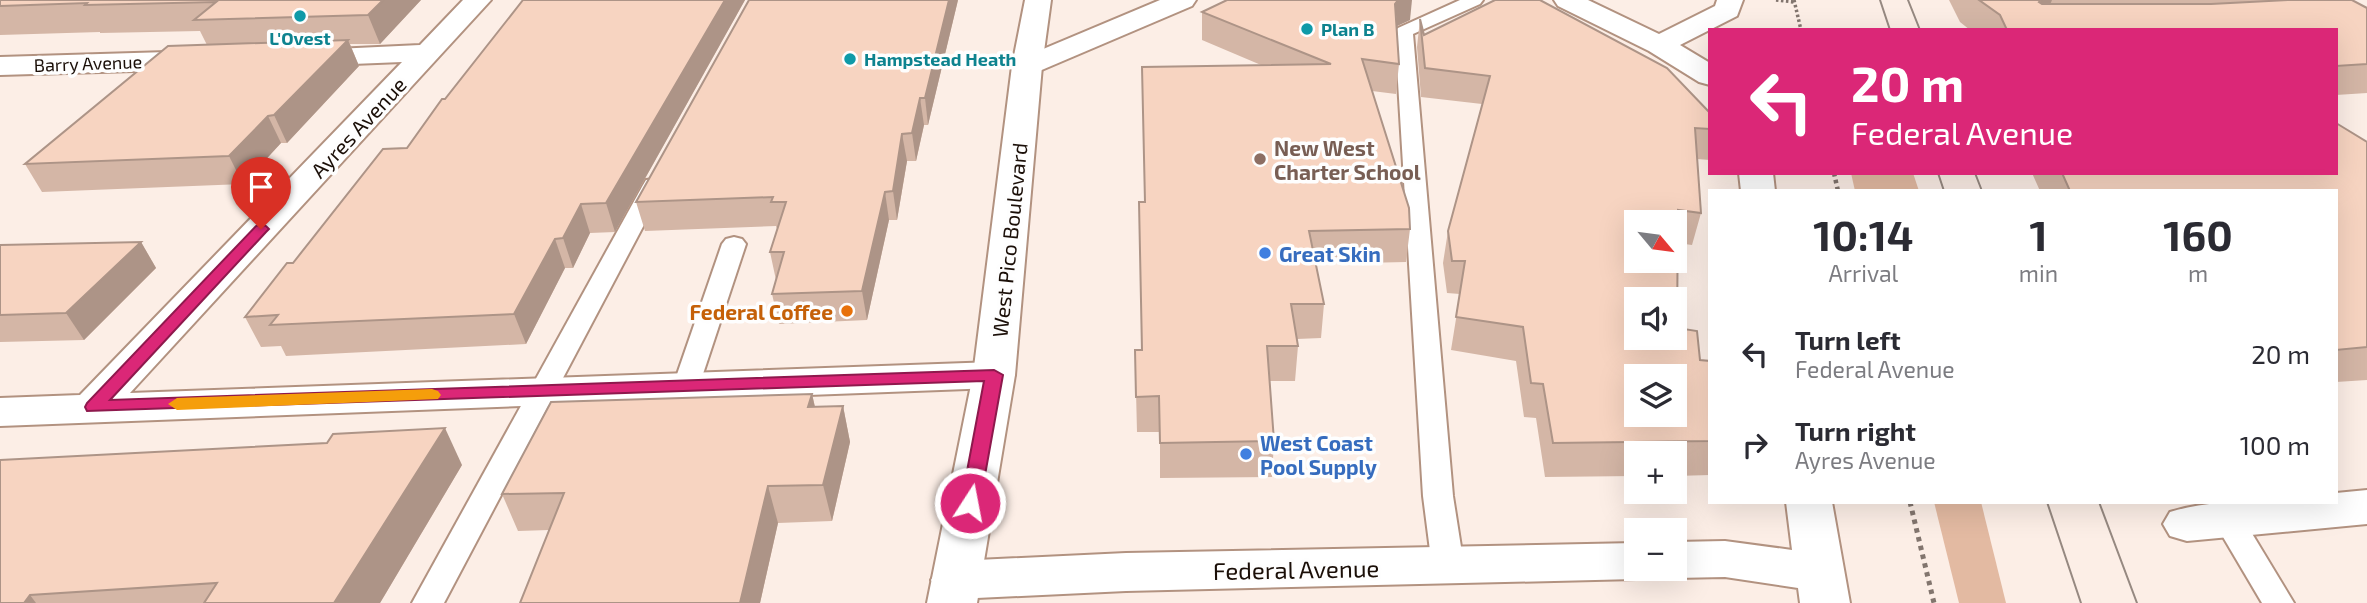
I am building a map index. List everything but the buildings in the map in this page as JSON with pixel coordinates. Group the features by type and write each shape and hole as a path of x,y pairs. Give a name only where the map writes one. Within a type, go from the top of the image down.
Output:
{"street":[{"name":"Ayres Avenue","path":"93,407 478,0"},
{"name":"West Pico Boulevard","path":"954,592 994,375 1027,66 1038,0"},
{"path":"1027,66 1183,0"},
{"path":"1567,0 1659,45 1708,75"},
{"path":"1659,45 1727,10 1730,0"},
{"path":"271,58 427,53"},
{"name":"Barry Avenue","path":"0,66 230,59"},
{"path":"0,412 994,375"},
{"path":"1687,560 1725,559 1823,588 1809,504"},
{"path":"2207,522 2367,507"},
{"name":"Federal Avenue","path":"954,592 1126,572 1624,561"}],"lane":[{"path":"1448,566 1438,496 1404,32 1474,0"},
{"path":"428,603 663,170"},
{"path":"685,386 734,244"},
{"path":"2207,522 2278,603"}],"path":[{"path":"1776,0 1794,1 1801,28"},
{"path":"1910,504 1934,603"}],"shaded area":[{"path":"1851,175 1914,175 1918,189 1855,189"},
{"path":"1934,504 1981,504 2006,603 1959,603"}],"tram line":[{"path":"1880,0 1889,28"},
{"path":"1908,0 1919,28"},
{"path":"1939,175 1943,189"},
{"path":"1976,175 1981,189"},
{"path":"2048,504 2081,603"},
{"path":"2100,504 2137,603"}],"slow traffic":[{"path":"177,404 432,395"}],"place":[{"name":"L'Ovest","path":"300,16"},
{"name":"Plan B","path":"1307,29"},
{"name":"Hampstead Heath","path":"850,59"},
{"name":"New West Charter School","path":"1260,159"},
{"name":"Great Skin","path":"1265,253"},
{"name":"Federal Coffee","path":"847,311"},
{"name":"West Coast Pool Supply","path":"1246,454"}],"route":[{"path":"261,229 93,407 994,375 970,503"}]}
